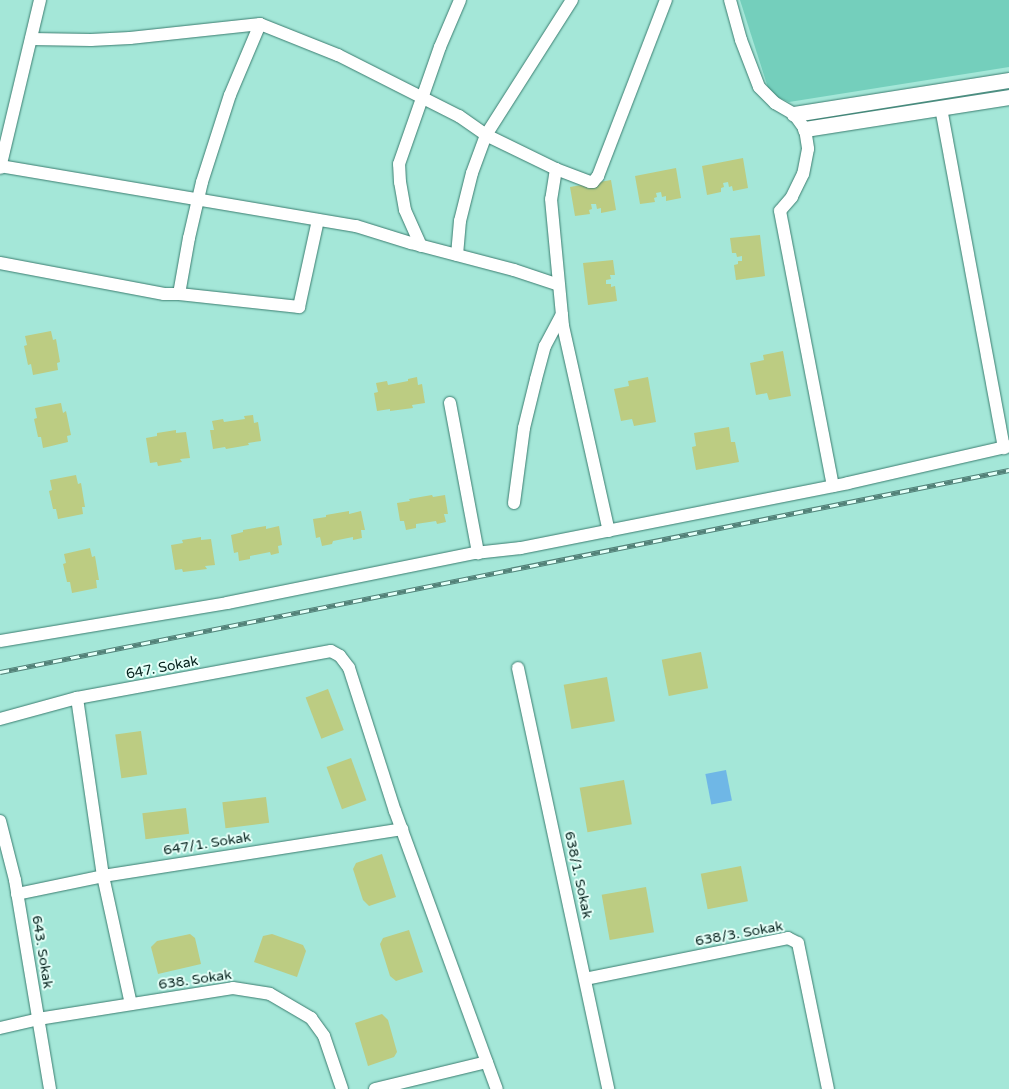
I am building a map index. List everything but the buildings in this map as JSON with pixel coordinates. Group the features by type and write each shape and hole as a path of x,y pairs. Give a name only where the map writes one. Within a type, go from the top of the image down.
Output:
{"street":[{"path":"40,0 0,167 356,226 421,246 514,270 559,285"},
{"path":"421,246 405,210 400,182 399,164 440,47 460,0"},
{"path":"457,255 460,221 472,173 486,135 572,0"},
{"path":"31,38 91,40 260,24 338,55 459,116 486,135 556,169 593,182 598,176 666,0"},
{"path":"730,0 741,40 759,87 774,103 794,114 805,130 808,149 803,174 792,197 780,211 832,486"},
{"path":"179,294 198,200 230,95 260,24"},
{"path":"794,114 1009,80"},
{"path":"805,130 1009,97"},
{"path":"0,641 227,603 478,553 521,548 832,486 1006,447 941,108"},
{"path":"556,169 551,199 563,326 609,531"},
{"path":"0,263 164,294 179,294 299,307 318,220"},
{"path":"514,503 524,428 536,379 545,346 562,313"},
{"path":"450,403 478,553"},
{"name":"647. Sokak","path":"0,719 77,698 331,651 340,656 349,668 402,829"},
{"name":"638/1. Sokak","path":"518,668 608,1089"},
{"path":"77,698 103,876 130,1004"},
{"name":"643. Sokak","path":"0,821 17,894 50,1089"},
{"path":"402,829 497,1089"},
{"name":"647/1. Sokak","path":"17,894 103,876 402,829"},
{"name":"638/3. Sokak","path":"585,979 788,938 798,942 828,1089"},
{"name":"638. Sokak","path":"0,1028 38,1018 234,988 270,994 311,1018 324,1036 342,1089"},
{"path":"375,1089 487,1062"}],"green space":[{"path":"740,0 1009,0 1009,67 789,102 770,94"}],"water":[{"path":"726,770 732,800 711,804 705,774"}],"railway":[{"path":"0,672 1009,470"}]}
